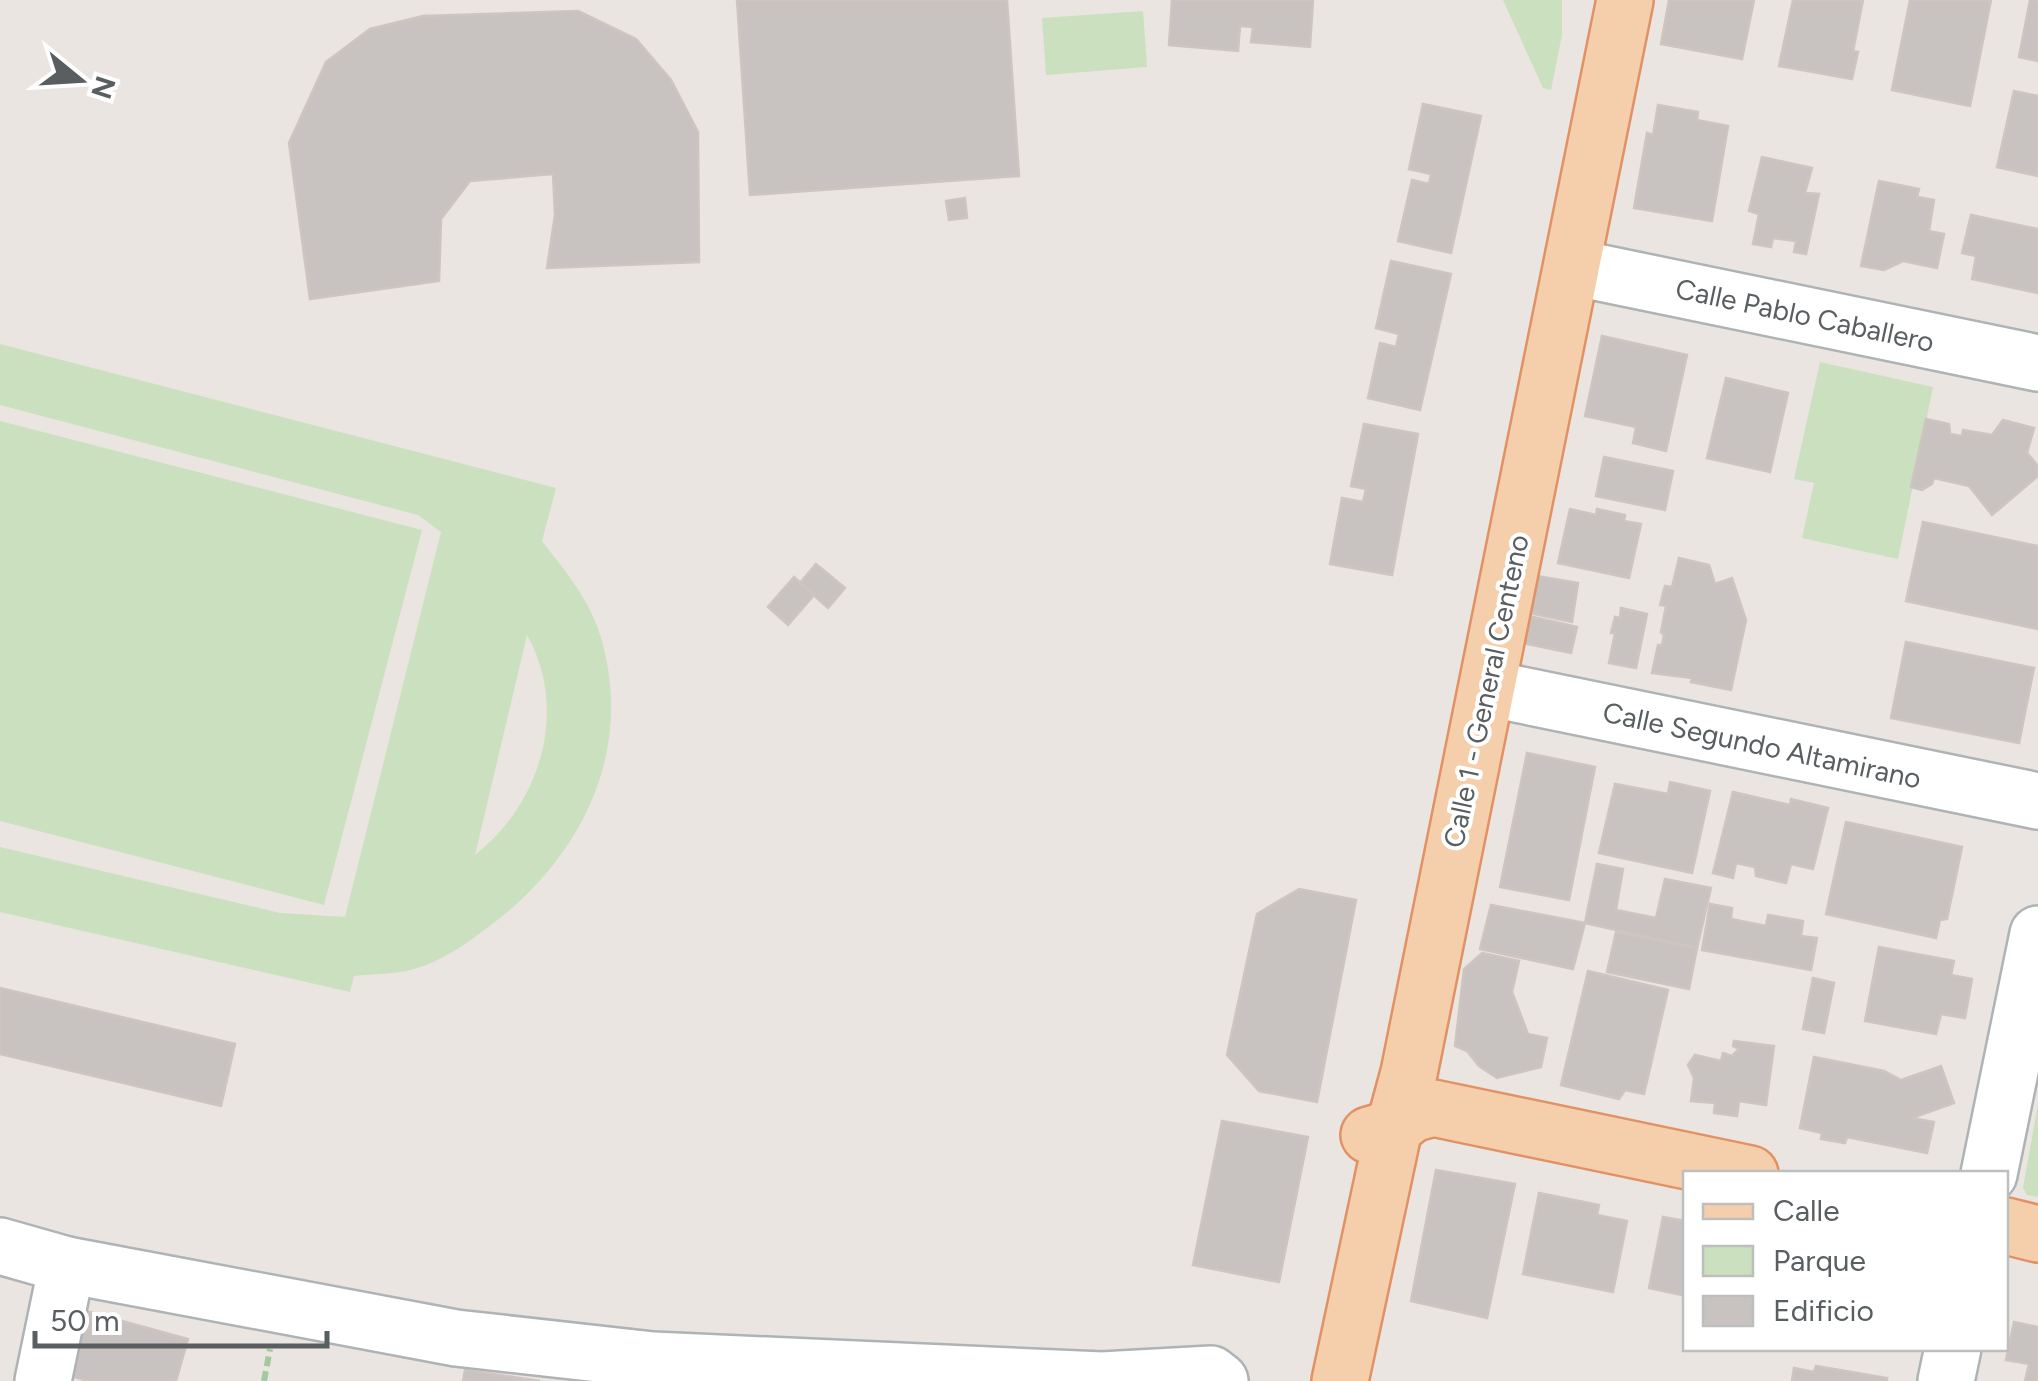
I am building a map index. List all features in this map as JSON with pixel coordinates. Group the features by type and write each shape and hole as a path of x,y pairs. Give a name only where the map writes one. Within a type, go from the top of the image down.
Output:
{"main road":[{"name":"Calle 1 - General Centeno","path":"1554,263 1586,0"},
{"name":"Calle 1 - General Centeno","path":"1340,1381 1398,1114 1428,883 1554,263 1625,0"},
{"name":"Calle 1 - General Centeno","path":"1308,1381 1398,1114 1428,883"},
{"path":"1398,1114 1732,1171"},
{"path":"2008,1226 2038,1234"}],"street":[{"name":"Calle Pablo Caballero","path":"1554,263 2038,364"},
{"name":"Calle Segundo Altamirano","path":"1469,685 2038,801"},
{"path":"1990,1171 2038,934"},
{"path":"0,1246 64,1280 268,1357 452,1361 641,1374 1101,1380 1211,1374 1220,1381"},
{"path":"0,1280 64,1280 452,1361"},
{"path":"43,1381 64,1280"},
{"path":"1946,1381 1952,1351"}],"green space":[{"path":"1503,0 1562,0 1562,35 1551,90 1543,88"},
{"path":"1143,11 1147,67 1046,75 1042,18"},
{"path":"0,344 556,488 542,541 597,624 610,681 611,722 592,801 549,870 520,901 452,952 414,969 354,976 350,992 0,912 0,847 280,913 345,917 441,532 418,515 0,405","holes":["527,635 540,664 546,693 542,754 517,810 475,855"]},
{"path":"1820,362 1933,387 1898,559 1802,538 1814,483 1794,479"},
{"path":"0,421 422,530 324,905 0,821"},
{"path":"2038,1104 2038,1197 2027,1195 2023,1188"}],"building":[{"path":"737,0 1007,0 1019,176 750,195"},
{"path":"1172,0 1313,0 1310,47 1251,42 1253,27 1240,26 1238,51 1169,45"},
{"path":"1669,0 1754,0 1742,59 1661,44"},
{"path":"1793,0 1863,0 1852,79 1779,66"},
{"path":"1910,0 1991,0 1970,106 1892,90"},
{"path":"2030,0 2038,0 2038,61 2019,57"},
{"path":"578,11 636,39 671,80 698,132 699,262 547,268 555,215 553,174 470,181 441,219 439,281 310,299 289,143 326,62 370,29 423,16"},
{"path":"2014,91 2038,96 2038,176 1997,167"},
{"path":"1423,104 1481,116 1451,253 1398,241 1412,180 1429,184 1431,174 1409,169"},
{"path":"1658,105 1698,112 1697,120 1728,126 1712,221 1634,208 1647,133 1653,135"},
{"path":"1762,157 1812,168 1805,193 1819,194 1806,254 1794,252 1796,241 1773,238 1771,247 1753,244 1759,214 1749,211"},
{"path":"1879,181 1919,189 1917,197 1934,200 1929,231 1944,234 1937,268 1903,261 1884,270 1861,266"},
{"path":"965,198 967,218 949,220 946,201"},
{"path":"1971,215 2038,229 2038,293 1972,279 1976,256 1962,253"},
{"path":"1391,261 1451,274 1420,410 1368,398 1380,343 1396,347 1399,334 1376,328"},
{"path":"1602,336 1687,355 1666,451 1633,443 1636,427 1585,416"},
{"path":"1726,378 1788,393 1770,472 1707,458"},
{"path":"1926,419 1949,424 1950,434 1962,436 1963,430 1992,435 2003,420 2034,428 2027,453 2038,466 2038,476 1992,515 1969,486 1934,478 1922,490 1911,487"},
{"path":"1364,424 1418,434 1392,575 1330,564 1342,498 1363,502 1366,489 1351,486"},
{"path":"1604,457 1673,471 1665,510 1596,496"},
{"path":"1570,509 1596,515 1597,509 1625,515 1624,521 1641,524 1629,578 1558,563"},
{"path":"1923,522 2038,546 2038,629 1906,601"},
{"path":"1679,558 1709,565 1715,584 1732,578 1746,620 1731,690 1691,682 1692,678 1652,673 1664,635 1661,632 1666,606 1660,605 1665,586 1672,587"},
{"path":"816,564 845,588 828,608 800,583"},
{"path":"1537,576 1578,583 1572,622 1530,613"},
{"path":"794,577 814,595 788,625 768,607"},
{"path":"1621,608 1647,614 1636,668 1609,663 1615,633 1611,633"},
{"path":"1529,616 1577,627 1571,653 1523,643"},
{"path":"1906,642 2034,668 2019,743 1891,718"},
{"path":"1527,753 1595,767 1569,900 1500,887"},
{"path":"1670,782 1710,791 1692,873 1599,853 1615,784 1668,794"},
{"path":"1733,792 1790,805 1791,799 1828,808 1813,869 1791,864 1786,883 1756,876 1755,867 1736,863 1733,878 1713,873"},
{"path":"1846,822 1962,847 1947,919 1940,920 1936,938 1826,914"},
{"path":"1597,864 1623,869 1616,910 1656,918 1665,879 1711,888 1697,948 1585,923"},
{"path":"1299,889 1356,900 1317,1102 1259,1091 1227,1055 1257,914"},
{"path":"1710,904 1732,908 1731,919 1766,926 1768,915 1803,921 1801,936 1817,938 1811,970 1702,950"},
{"path":"1491,905 1585,923 1573,969 1480,949"},
{"path":"1616,932 1697,948 1689,989 1607,972"},
{"path":"1879,947 1954,961 1951,975 1972,979 1965,1018 1941,1014 1936,1034 1865,1021"},
{"path":"1482,953 1519,961 1512,992 1528,1034 1547,1038 1541,1067 1497,1078 1479,1066 1467,1051 1455,1046 1464,969"},
{"path":"1588,971 1668,990 1644,1094 1625,1090 1619,1099 1561,1085"},
{"path":"1813,978 1834,983 1824,1033 1803,1029"},
{"path":"0,988 235,1044 221,1106 0,1054"},
{"path":"1734,1041 1774,1046 1766,1105 1739,1101 1737,1116 1714,1113 1715,1103 1691,1101 1694,1078 1688,1065 1695,1055 1721,1061 1723,1053 1732,1056 1739,1049 1733,1046"},
{"path":"1814,1057 1884,1071 1901,1080 1941,1066 1954,1103 1912,1118 1934,1122 1927,1153 1847,1137 1845,1143 1821,1139 1822,1133 1800,1128"},
{"path":"1222,1121 1308,1137 1279,1282 1193,1265"},
{"path":"1436,1170 1515,1184 1487,1318 1411,1301"},
{"path":"1539,1193 1599,1205 1597,1215 1627,1221 1613,1292 1523,1274"},
{"path":"1663,1217 1683,1220 1683,1295 1649,1288"},
{"path":"86,1311 188,1339 176,1381 88,1381 54,1371 78,1340"},
{"path":"2014,1322 2038,1327 2038,1381 2025,1381 2029,1364 2006,1360"},
{"path":"1816,1366 1887,1381 1792,1381 1794,1368 1814,1372"},
{"path":"465,1370 540,1381 463,1381"}]}
